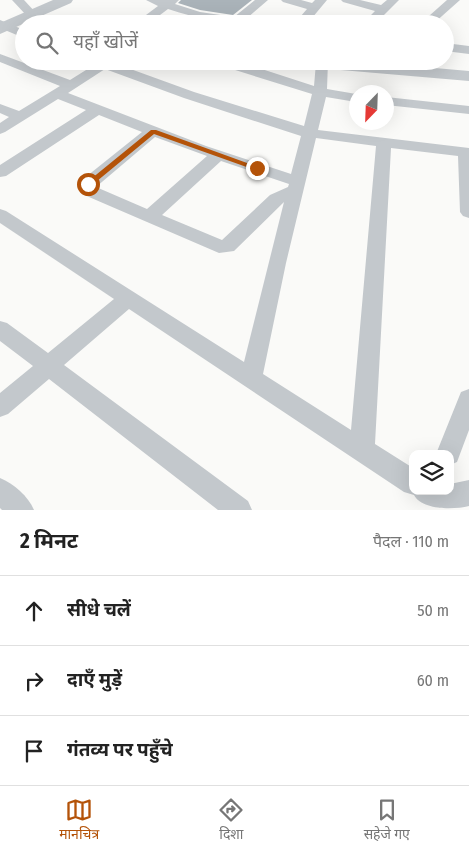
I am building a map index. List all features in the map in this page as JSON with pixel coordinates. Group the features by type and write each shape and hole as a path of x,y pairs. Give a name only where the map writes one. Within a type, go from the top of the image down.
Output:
{"street":[{"path":"18,0 34,15"},
{"path":"152,0 170,3 198,15"},
{"path":"245,15 262,0"},
{"path":"287,0 318,3"},
{"path":"347,0 382,9"},
{"path":"376,15 393,0"},
{"path":"436,15 454,0"},
{"path":"31,14 59,3"},
{"path":"153,15 170,3"},
{"path":"308,15 318,3"},
{"path":"1,27 15,21"},
{"path":"1,27 15,31"},
{"path":"454,48 469,50"},
{"path":"0,58 15,64"},
{"path":"32,70 71,85"},
{"path":"0,128 58,94 92,70"},
{"path":"124,70 189,94 309,134 468,152 469,212"},
{"path":"250,70 320,92 349,97"},
{"path":"251,379 320,92 322,70"},
{"path":"402,70 469,76"},
{"path":"58,94 296,186"},
{"path":"394,102 469,110"},
{"path":"0,108 20,117"},
{"path":"0,172 96,110"},
{"path":"153,131 87,187 92,192 214,247 223,247 227,246 276,199 296,186"},
{"path":"362,449 384,142"},
{"path":"149,218 218,155"},
{"path":"0,215 362,449 409,483"},
{"path":"0,407 128,298"},
{"path":"0,329 239,510"},
{"path":"450,450 469,399"},
{"path":"0,491 21,510"},
{"path":"433,495 448,497 469,493"}],"building":[{"path":"181,0 252,0 233,15 200,10 178,3"}],"route":[{"path":"88,184 153,131 257,168"}]}
